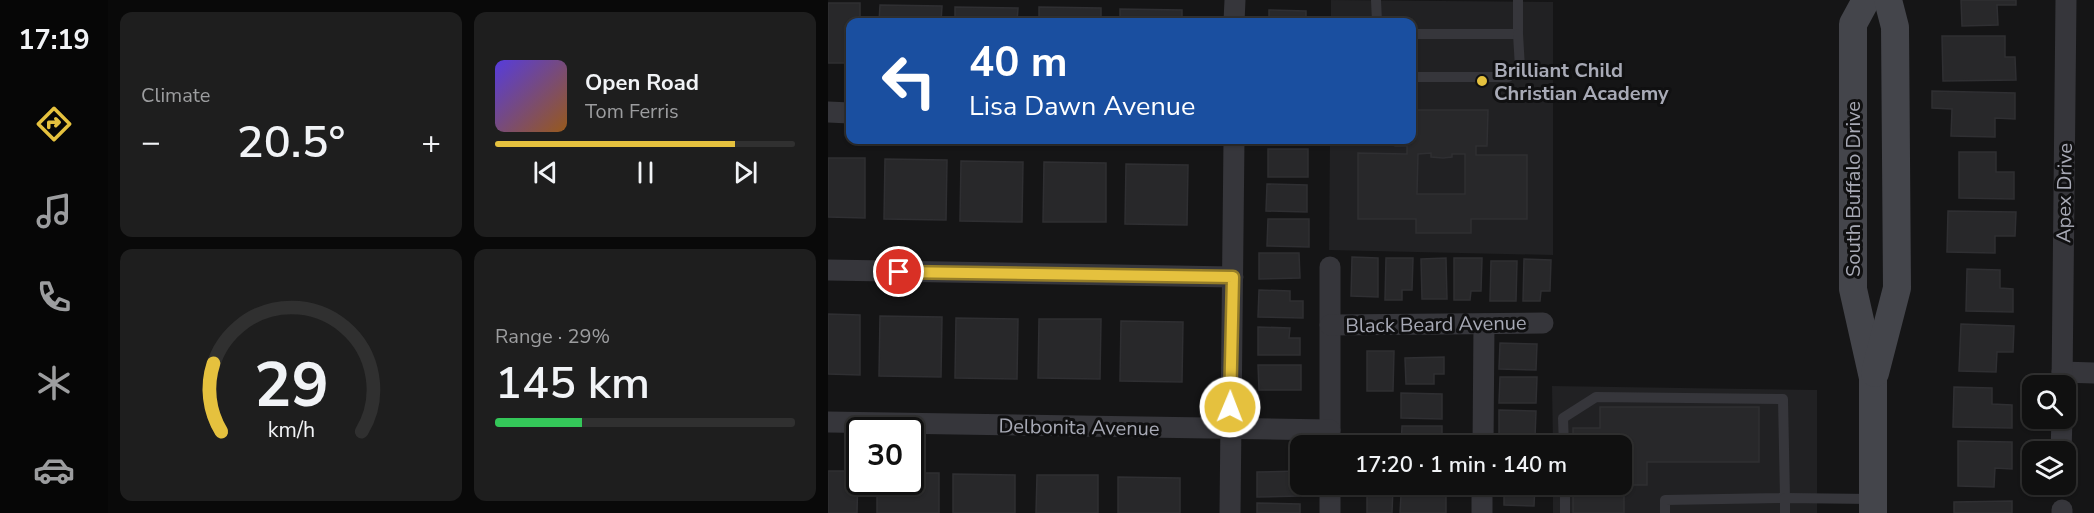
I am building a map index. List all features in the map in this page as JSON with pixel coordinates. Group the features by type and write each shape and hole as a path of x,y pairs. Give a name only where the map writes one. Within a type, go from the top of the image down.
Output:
{"main road":[{"name":"South Buffalo Drive","path":"1866,0 1853,24 1853,289 1873,378 1873,506"},
{"name":"South Buffalo Drive","path":"1873,378 1897,288 1895,27 1888,0"}],"street":[{"path":"1234,0 1234,18"},
{"name":"Apex Drive","path":"2062,375 2066,0"},
{"path":"828,112 846,113"},
{"path":"1230,513 1234,144"},
{"path":"1330,267 1330,435"},
{"path":"828,270 1233,277"},
{"name":"Black Beard Avenue","path":"1330,325 1543,323"},
{"path":"1483,435 1484,324"},
{"path":"2076,376 2094,373"},
{"name":"Delbonita Avenue","path":"828,422 1230,429 1297,435"},
{"path":"1330,495 1330,513"},
{"path":"1482,495 1482,513"}],"lane":[{"path":"1376,0 1377,18"},
{"path":"1416,77 1508,77 1520,68 1518,0"},
{"path":"1416,34 1518,34"},
{"path":"1564,435 1563,418 1596,397 1783,399 1785,513"},
{"path":"1565,495 1565,513"},
{"path":"1665,513 1665,500 1785,498 1873,506"}],"shaded area":[{"name":"Brilliant Child Christian Academy","path":"1331,0 1553,2 1553,255 1329,250 1330,144 1416,144 1416,18 1331,18"},
{"path":"1552,386 1817,390 1817,513 1553,513 1553,495 1632,495 1632,435 1553,435"}],"building":[{"path":"1961,0 2016,0 2016,5 1997,5 1998,25 1962,26"},
{"path":"828,3 860,3 860,18 846,18 846,63 828,63"},
{"path":"880,5 942,6 941,18 879,18"},
{"path":"955,7 1018,8 1017,18 955,18"},
{"path":"1039,7 1101,8 1101,18 1039,18"},
{"path":"1120,9 1182,10 1182,18 1120,18"},
{"path":"1269,10 1306,11 1306,18 1269,18"},
{"path":"1942,36 2005,36 2005,57 2015,57 2016,80 1943,81"},
{"path":"1932,91 2015,93 2015,119 1995,118 1995,137 1951,136 1952,109 1932,108"},
{"path":"1416,110 1488,110 1487,146 1476,146 1476,155 1527,155 1527,219 1471,219 1471,233 1416,233 1416,219 1358,219 1358,153 1407,154 1407,146 1395,146 1395,144 1416,144","holes":["1431,153 1431,157 1452,157 1452,154 1465,154 1465,194 1417,194 1418,154"]},
{"path":"1268,149 1308,149 1308,177 1268,177"},
{"path":"1959,152 1996,152 1996,172 2014,172 2014,199 1959,198"},
{"path":"828,158 865,158 865,218 828,217"},
{"path":"885,159 947,160 946,220 884,219"},
{"path":"961,161 1023,162 1022,222 960,221"},
{"path":"1044,162 1106,163 1106,222 1043,222"},
{"path":"1126,164 1188,165 1187,225 1125,224"},
{"path":"1267,184 1307,185 1307,212 1266,211"},
{"path":"1948,211 2016,212 2015,236 1995,236 1995,253 1947,252"},
{"path":"1268,219 1309,219 1309,247 1267,246"},
{"path":"1259,253 1299,253 1300,278 1259,279"},
{"path":"1352,257 1378,258 1378,297 1351,296"},
{"path":"1386,258 1413,258 1412,290 1402,290 1402,300 1385,300"},
{"path":"1446,258 1447,299 1422,299 1421,259"},
{"path":"1454,258 1482,258 1481,291 1471,291 1470,300 1454,300"},
{"path":"1524,259 1551,260 1550,291 1541,291 1540,301 1523,301"},
{"path":"1491,261 1517,261 1516,301 1490,301"},
{"path":"1967,269 2000,270 2000,288 2013,289 2013,312 1966,311"},
{"path":"1259,290 1290,291 1290,301 1303,301 1303,318 1258,317"},
{"path":"828,314 860,315 860,375 828,374"},
{"path":"880,316 942,317 941,377 879,376"},
{"path":"956,318 1018,319 1017,379 955,378"},
{"path":"1039,319 1101,319 1100,379 1038,378"},
{"path":"1121,321 1183,322 1182,382 1120,381"},
{"path":"1961,324 2014,326 2013,352 1997,352 1996,372 1959,371"},
{"path":"1258,327 1290,328 1289,338 1300,338 1300,355 1258,355"},
{"path":"1500,343 1537,344 1536,370 1499,369"},
{"path":"1367,351 1394,351 1393,391 1367,391"},
{"path":"1444,357 1444,374 1434,374 1434,384 1406,384 1405,358"},
{"path":"1258,365 1301,365 1301,390 1259,390"},
{"path":"1500,377 1537,377 1536,403 1499,403"},
{"path":"1954,387 1992,388 1992,404 2012,405 2012,428 1953,427"},
{"path":"1401,393 1442,394 1442,419 1401,418"},
{"path":"1600,407 1759,407 1759,462 1647,462 1647,485 1632,485 1632,435 1573,435 1573,428 1600,428"},
{"path":"1499,410 1536,411 1535,435 1499,435"},
{"path":"1402,426 1442,426 1442,435 1402,435"},
{"path":"1958,441 2012,442 2012,469 1995,468 1994,487 1958,486"},
{"path":"828,471 846,471 846,495 857,495 857,513 828,513"},
{"path":"1290,471 1290,495 1299,496 1257,497 1257,472"},
{"path":"924,473 939,473 939,513 877,513 877,495 924,495"},
{"path":"953,474 1015,475 1015,513 953,513"},
{"path":"1037,475 1098,475 1098,513 1036,513"},
{"path":"1118,477 1180,478 1180,513 1118,513"},
{"path":"1367,495 1393,495 1392,513 1367,513"},
{"path":"1401,495 1446,496 1446,513 1400,513"},
{"path":"1504,495 1534,495 1534,506 1504,505"},
{"path":"1573,495 1624,495 1624,513 1573,513"},
{"path":"2012,501 2012,513 1954,513 1954,502"},
{"path":"1257,503 1300,504 1300,513 1257,513"}],"place":[{"name":"Brilliant Child Christian Academy","path":"1482,81"}],"route":[{"path":"899,272 1233,277 1230,407"}]}
